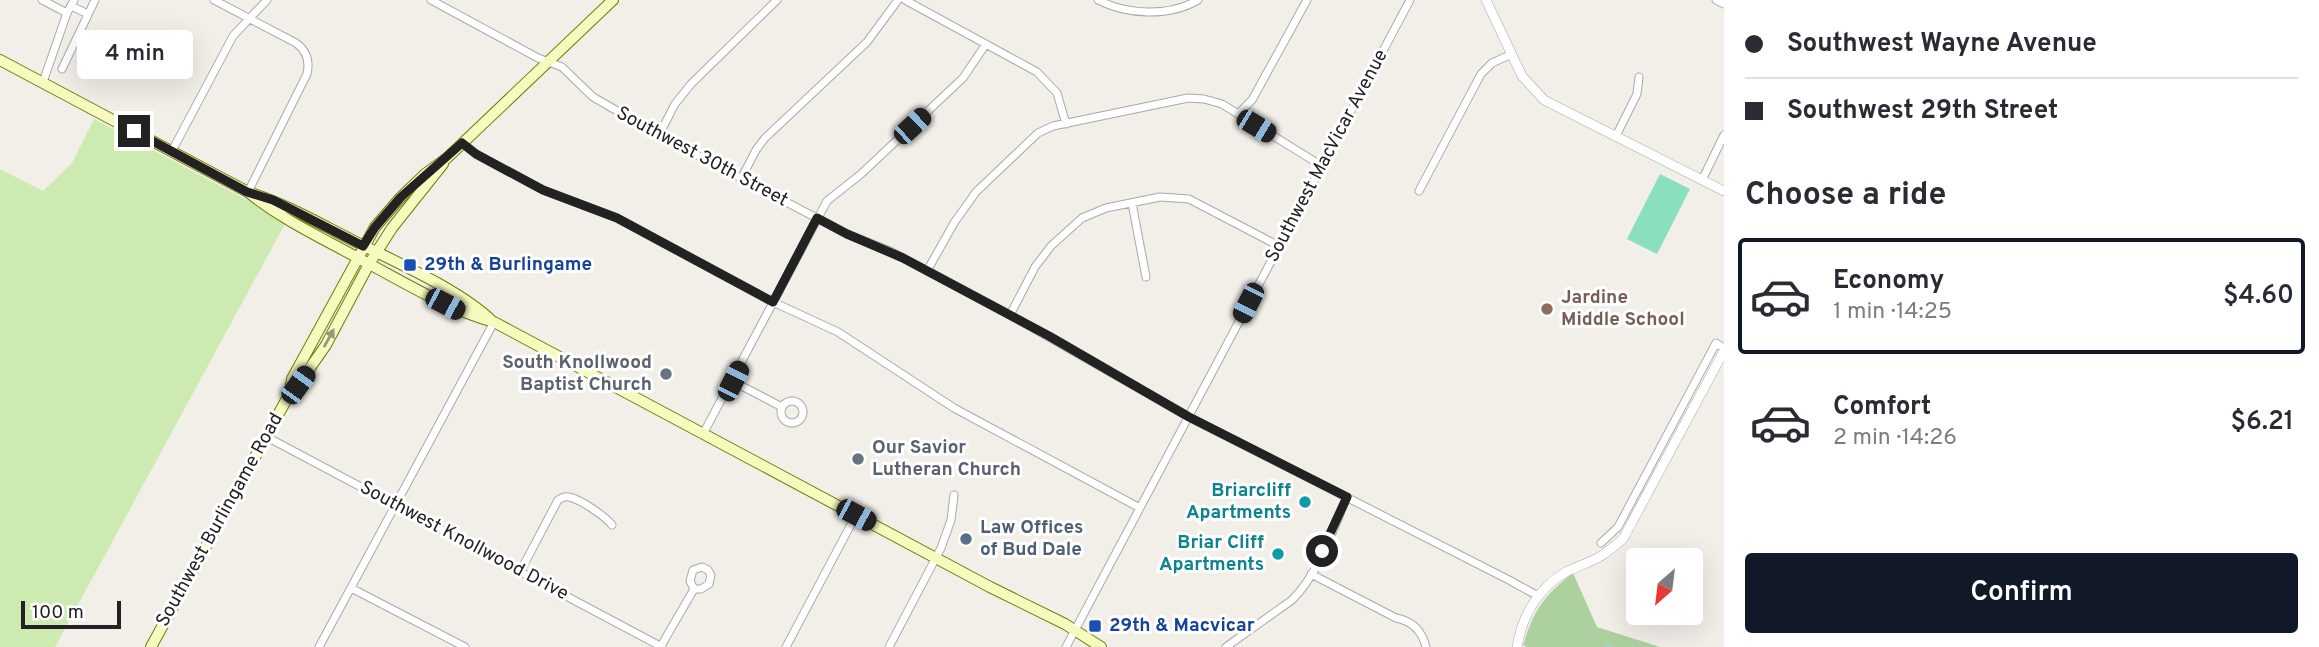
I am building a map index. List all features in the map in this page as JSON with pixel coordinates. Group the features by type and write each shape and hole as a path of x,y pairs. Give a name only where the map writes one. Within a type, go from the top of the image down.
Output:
{"main road":[{"name":"Southwest Burlingame Road","path":"151,647 289,393 292,379 375,227 425,174 447,158 613,0"},
{"path":"0,60 247,192 267,208 369,264 467,315 494,323 1101,647"},
{"name":"Southwest Burlingame Road","path":"289,393 298,385 326,345 369,264 392,228 447,158"},
{"path":"247,192 273,200 376,252 451,292 482,311 494,323"}],"street":[{"path":"42,0 71,6 88,14"},
{"path":"62,69 95,0"},
{"path":"172,151 227,45 267,0"},
{"name":"Southwest 30th Street","path":"431,0 562,67 585,90 608,107 659,135 847,234 890,251 1010,315 1189,417 1538,596"},
{"path":"659,135 675,104 691,84 777,0"},
{"path":"741,179 765,138 867,42 898,0"},
{"path":"905,0 1043,77 1057,93 1066,124"},
{"path":"1098,0 1110,7 1138,13 1185,6 1198,0"},
{"path":"1238,114 1252,100 1307,0"},
{"name":"Southwest MacVicar Avenue","path":"1066,647 1410,0"},
{"path":"1486,0 1528,85 1544,100 1724,191"},
{"path":"1716,0 1724,4"},
{"path":"217,1 296,43 305,52 308,60 307,74 247,192"},
{"path":"43,82 71,6"},
{"path":"704,434 817,218 831,197 861,174 963,78 985,44"},
{"path":"1419,191 1481,74 1492,63 1512,54"},
{"path":"1616,136 1637,94 1639,77"},
{"path":"927,271 954,223 983,185 1038,133 1054,126 1188,98 1216,102 1322,166"},
{"path":"1702,180 1724,135"},
{"path":"462,143 476,154 543,190 617,218 773,302 838,332 943,401 1140,508"},
{"path":"1010,315 1035,267 1051,246 1070,227 1095,212 1160,197 1189,199 1279,246"},
{"path":"1132,203 1146,276"},
{"path":"319,647 494,323"},
{"path":"1517,647 1525,617 1538,596 1556,578 1601,556 1623,539 1724,349 1716,343 1618,527 1601,543"},
{"path":"733,381 782,407"},
{"name":"Southwest Knollwood Drive","path":"265,436 661,647"},
{"path":"1665,440 1675,445"},
{"path":"889,647 950,527 954,495"},
{"path":"1226,647 1292,600 1311,574 1347,497"},
{"path":"520,572 561,498 571,498 606,518 612,525"},
{"path":"1632,501 1642,506"},
{"path":"786,647 856,515"},
{"path":"1311,574 1396,618 1409,622 1423,637 1426,647"},
{"path":"351,588 465,647"},
{"path":"661,647 694,589"}],"green space":[{"path":"94,119 243,198 285,224 55,647 0,647 0,169 43,191 72,163"},
{"path":"1660,174 1690,189 1657,254 1627,239"},
{"path":"1573,573 1597,627 1660,647 1523,645 1541,604"}],"place":[{"name":"29th & Burlingame","path":"410,265"},
{"name":"Jardine Middle School","path":"1547,309"},
{"name":"South Knollwood Baptist Church","path":"666,374"},
{"name":"Our Savior Lutheran Church","path":"858,459"},
{"name":"Briarcliff Apartments","path":"1305,502"},
{"name":"Law Offices of Bud Dale","path":"966,539"},
{"name":"Briar Cliff Apartments","path":"1278,554"},
{"name":"29th & Macvicar","path":"1095,626"}],"route":[{"path":"134,131 247,192 273,200 363,246 375,227 401,197 462,143 469,150 543,190 617,218 773,302 817,218 847,234 890,251 1049,336 1189,417 1347,497 1322,551"}]}
